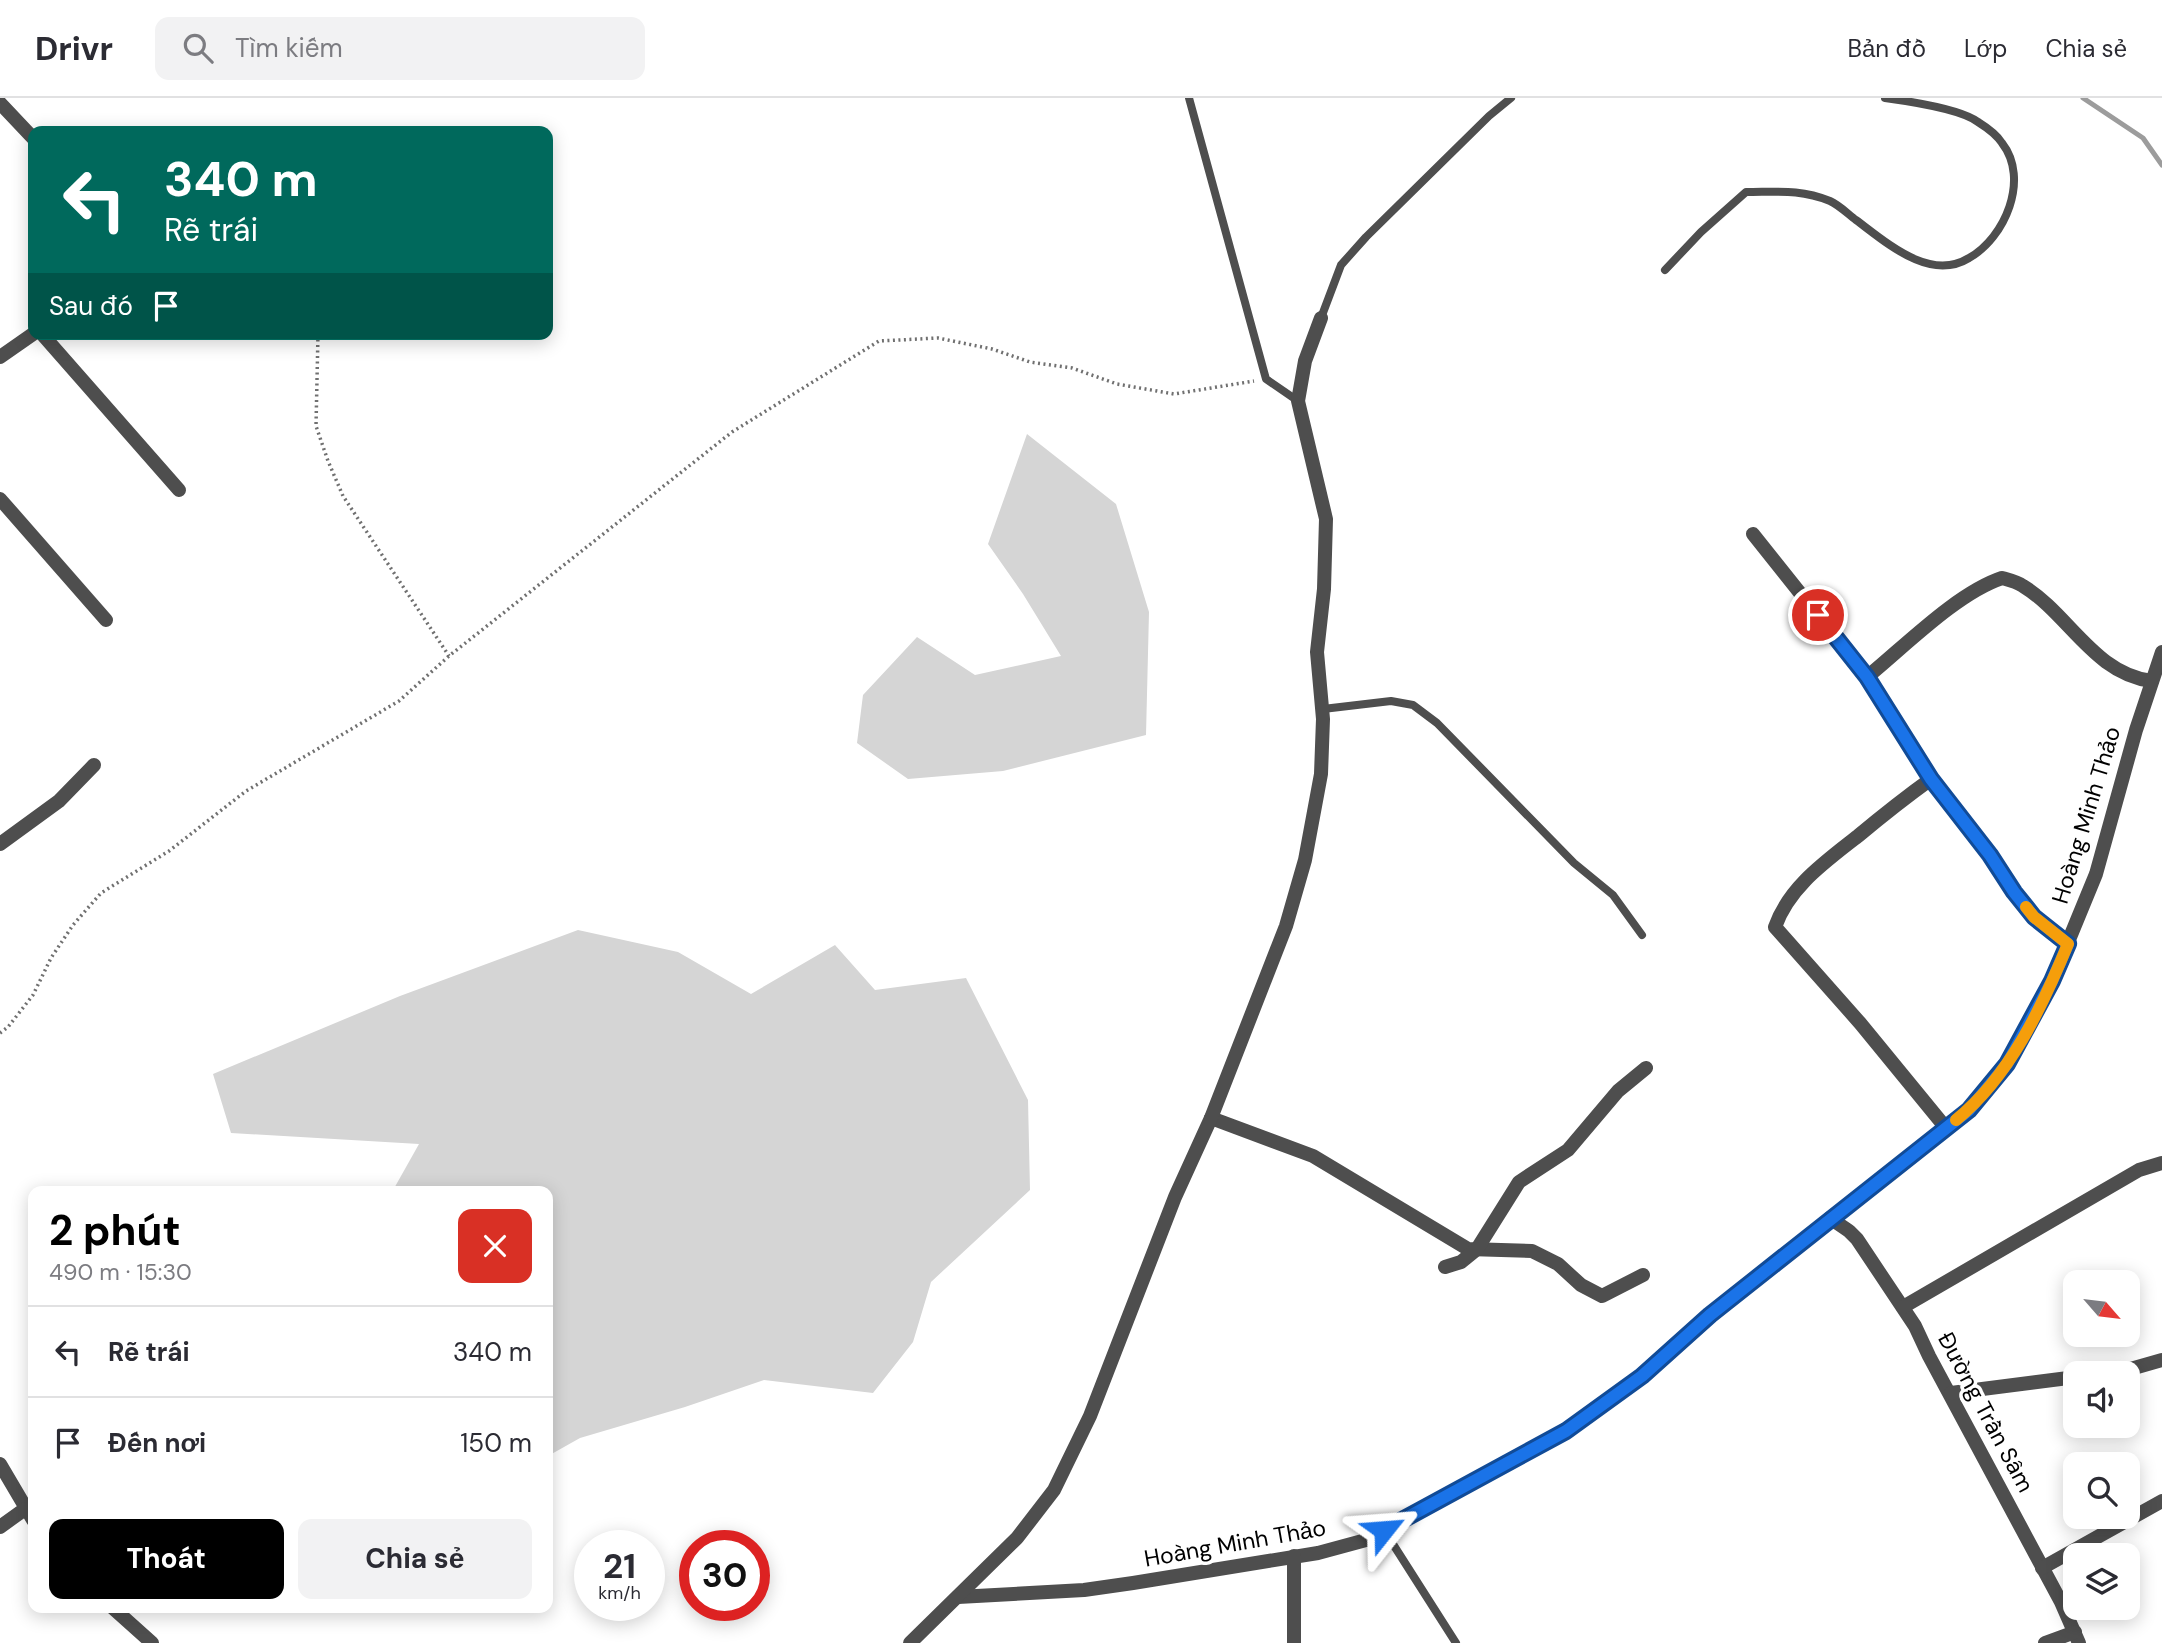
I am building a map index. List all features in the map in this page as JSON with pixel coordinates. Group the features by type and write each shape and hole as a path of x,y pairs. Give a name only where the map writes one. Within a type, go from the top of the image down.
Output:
{"street":[{"path":"0,103 28,133"},
{"path":"910,1643 1017,1538 1054,1490 1090,1416 1175,1197 1211,1118 1286,926 1305,860 1321,774 1323,709 1317,652 1324,589 1326,519 1298,401 1305,361 1321,318"},
{"path":"3,349 28,336"},
{"path":"47,340 178,490"},
{"path":"0,499 106,620"},
{"path":"1753,534 1867,677 1931,779 2034,917 2068,944"},
{"path":"1867,677 1958,602 1983,584 2003,578 2022,585 2035,595 2074,635 2119,671 2136,679 2152,681"},
{"name":"Hoàng Minh Thảo","path":"958,1597 1084,1590 1342,1548 1366,1540 1566,1431 1642,1376 1710,1315 1969,1110 2007,1064 2052,981 2096,874 2162,652"},
{"path":"0,844 59,801 93,765"},
{"path":"1931,779 1811,873 1779,915 1775,927 1877,1042 1946,1128"},
{"path":"1445,1267 1461,1262 1477,1250 1519,1182 1568,1150 1618,1091 1646,1068"},
{"path":"1211,1118 1312,1156 1468,1249 1532,1251 1558,1264 1581,1285 1602,1296 1643,1275"},
{"path":"1903,1307 2139,1170 2162,1163"},
{"name":"Đường Trần Sâm","path":"1830,1218 1857,1240 1903,1307 2061,1602 2077,1638"},
{"path":"2140,1366 2162,1360"},
{"path":"1951,1393 2063,1379"},
{"path":"0,1464 28,1512"},
{"path":"2042,1568 2162,1501"},
{"path":"0,1527 28,1514"},
{"path":"1294,1556 1294,1643"},
{"path":"119,1613 152,1643"},
{"path":"2045,1643 2077,1638"}],"lane":[{"path":"1189,98 1266,379 1298,401"},
{"path":"1321,318 1341,265 1489,116 1511,98"},
{"path":"1665,270 1701,232 1746,192 1801,191 1833,203 1916,261 1952,266 1971,258 1996,234 2011,204 2014,169 2003,143 1976,120 1921,103 1885,98"},
{"path":"1323,709 1391,701 1413,705 1437,723 1574,863 1613,895 1642,935"},
{"path":"1384,1530 1456,1643"}],"path":[{"path":"0,1034 33,995 51,958 73,925 101,893 169,851 246,791 400,701 449,656 732,432 879,341 938,338 992,349 1030,362 1072,368 1117,384 1174,394 1266,379"},
{"path":"318,340 316,426 328,461 343,496 449,656"}],"shaded area":[{"path":"1027,434 1116,504 1149,612 1146,735 1003,771 908,779 857,743 863,695 917,637 975,675 1061,656 988,544"},
{"path":"578,930 678,952 751,994 835,945 875,990 966,978 1028,1100 1030,1190 931,1282 913,1342 873,1393 764,1380 580,1438 553,1453 553,1186 395,1186 419,1144 231,1133 213,1074 400,996"}],"waterway":[{"path":"2083,98 2143,138 2162,165"}],"slow traffic":[{"path":"1956,1120 1969,1110 2007,1064 2052,981 2068,944 2034,917 2026,907"}],"route":[{"path":"1384,1530 1594,1413 1830,1218 1969,1110 2007,1064 2052,981 2068,944 2034,917 2014,892 1990,855 1931,779 1867,677 1818,615"}]}
